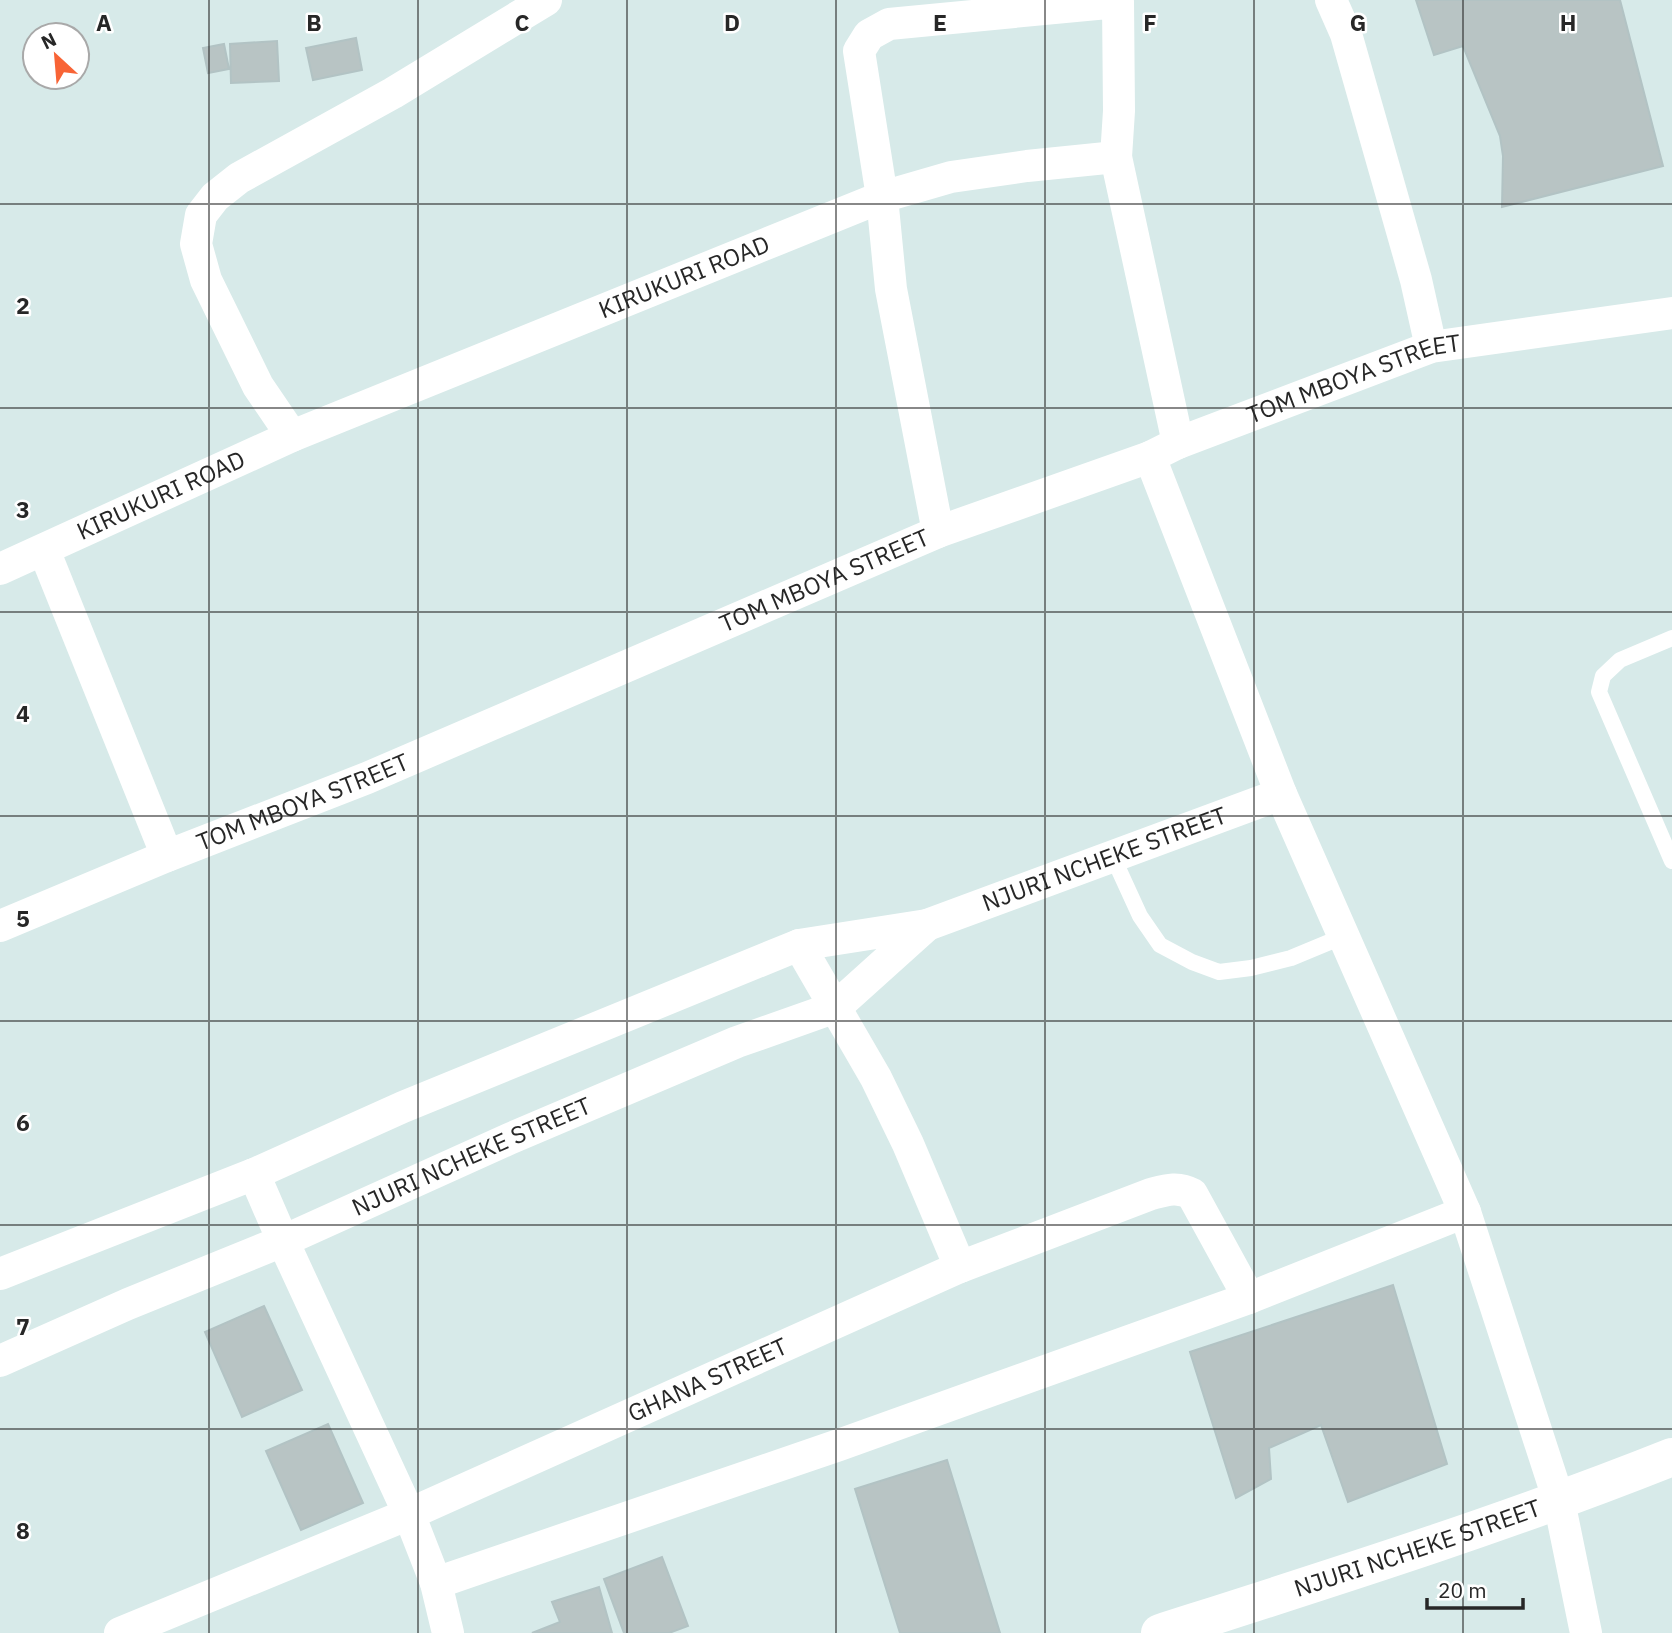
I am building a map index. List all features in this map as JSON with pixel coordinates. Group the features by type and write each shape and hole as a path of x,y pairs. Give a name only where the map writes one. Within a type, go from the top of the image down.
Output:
{"main road":[{"name":"NJURI NCHEKE STREET","path":"1160,1633 1559,1501 1672,1457"}],"street":[{"path":"292,436 258,386 206,280 196,244 201,215 215,197 239,178 393,93 546,0"},
{"path":"1331,0 1346,34 1416,279 1431,347"},
{"path":"937,532 891,289 882,197 859,51 869,35 889,24 1118,1 1119,111 1116,157 1178,443"},
{"name":"KIRUKURI ROAD","path":"0,569 292,436 882,197 951,177 1116,157"},
{"name":"TOM MBOYA STREET","path":"0,926 167,856 368,778 937,532 1150,457 1178,443 1431,347 1672,313"},
{"path":"1150,457 1282,794 1465,1212 1559,1501 1586,1633"},
{"path":"44,551 167,856"},
{"name":"NJURI NCHEKE STREET","path":"0,1275 254,1174 403,1107 799,945 927,925 1282,794"},
{"name":"NJURI NCHEKE STREET","path":"0,1361 128,1304 283,1241 534,1128 737,1042 836,1007 927,925"},
{"path":"799,945 876,1078 908,1144 960,1268"},
{"path":"254,1174 409,1514 436,1583 448,1633"},
{"name":"GHANA STREET","path":"120,1633 409,1514 960,1268 1150,1194 1184,1189 1192,1194 1249,1298"},
{"path":"436,1583 839,1446 1249,1298 1465,1212"}],"lane":[{"path":"1672,638 1620,660 1603,676 1599,692 1672,861"},
{"path":"1114,857 1140,916 1160,945 1192,962 1219,972 1292,958 1344,936"}],"building":[{"path":"1416,0 1620,0 1663,166 1502,207 1503,156 1500,136 1463,46 1434,55"},
{"path":"356,38 362,70 313,80 306,48"},
{"path":"277,41 279,81 231,83 230,44"},
{"path":"224,44 229,69 208,73 203,48"},
{"path":"1393,1285 1447,1464 1348,1502 1321,1425 1269,1448 1271,1479 1236,1498 1190,1352"},
{"path":"264,1306 302,1390 242,1417 205,1332"},
{"path":"328,1424 363,1503 301,1530 266,1451"},
{"path":"947,1460 1000,1633 900,1633 855,1489"},
{"path":"662,1557 688,1626 669,1633 624,1633 604,1579"},
{"path":"599,1587 612,1633 532,1633 560,1622 552,1602"}]}
